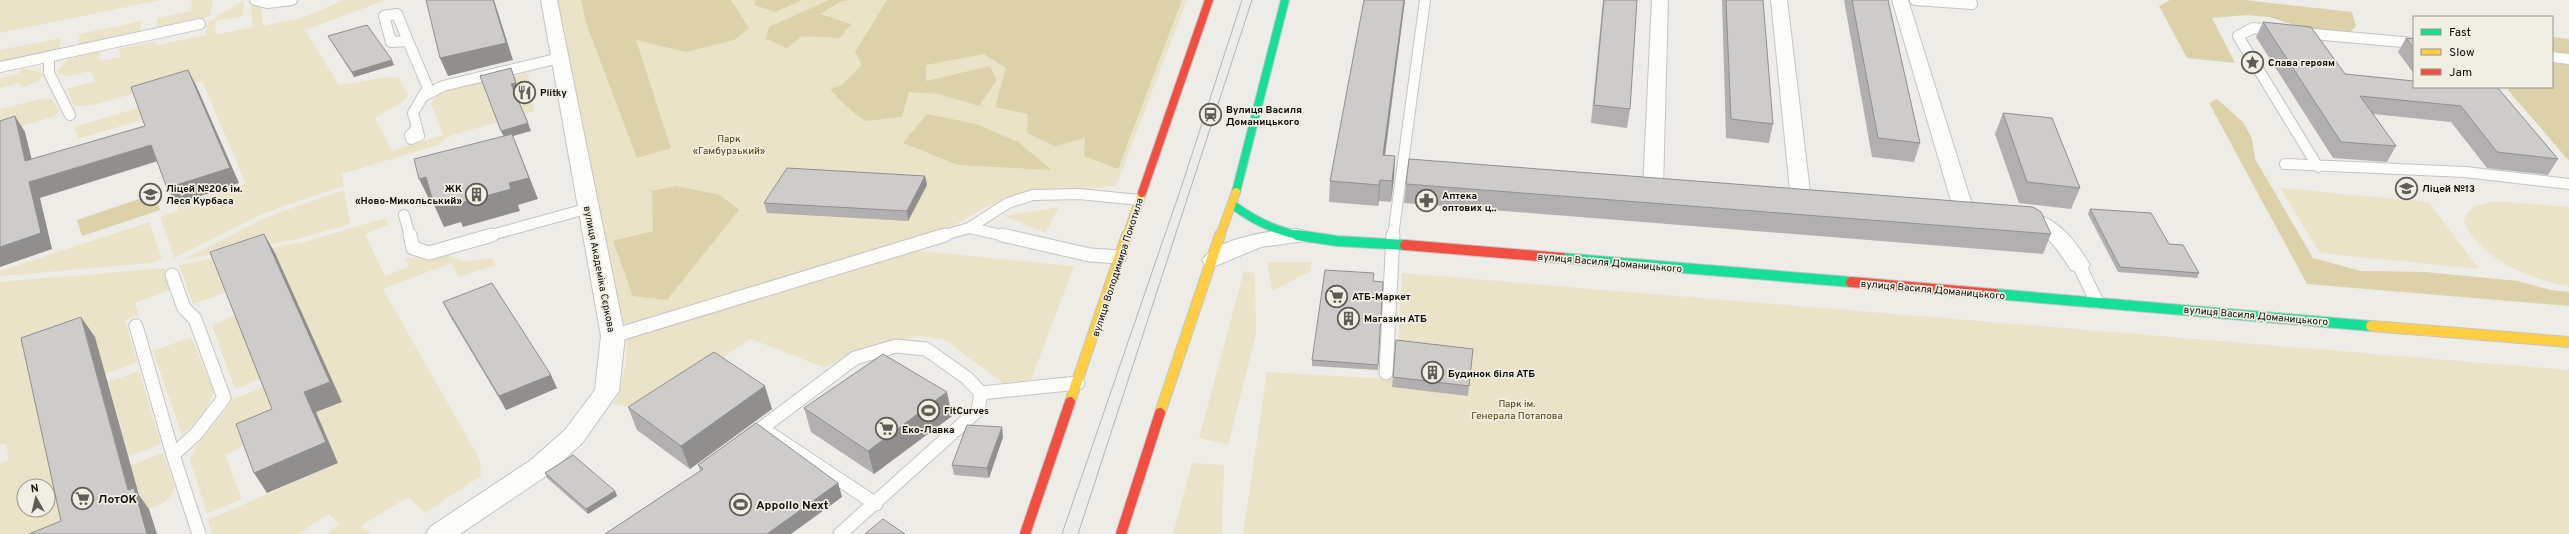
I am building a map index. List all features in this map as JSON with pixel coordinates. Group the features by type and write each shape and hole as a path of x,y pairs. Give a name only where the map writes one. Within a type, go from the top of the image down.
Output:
{"street":[{"name":"вулиця Академіка Сєркова","path":"440,534 540,467 574,436 607,391 613,336 549,0"},
{"name":"вулиця Володимира Покотила","path":"1026,534 1139,200 1209,0"},
{"path":"1121,534 1188,326 1233,205 1285,0"},
{"path":"1653,188 1660,0"},
{"path":"1778,198 1809,200 1779,0"},
{"path":"1900,0 1964,211"},
{"name":"вулиця Василя Доманицького","path":"1233,205 1253,223 1280,234 1297,236 2569,342"},
{"path":"1940,209 2025,216 2044,223 2071,251 2078,265"},
{"name":"вулиця Василя Доманицького","path":"1213,260 1232,248 1260,239 1297,236"}],"lane":[{"path":"255,0 267,3 292,0"},
{"path":"1386,373 1392,244 1411,171 1425,0"},
{"path":"1915,0 1972,4 1971,0"},
{"path":"0,67 200,24"},
{"path":"2318,167 2238,36 2253,28 2413,43"},
{"path":"408,41 431,89"},
{"path":"49,56 49,73 70,115"},
{"path":"2553,57 2569,59"},
{"path":"417,128 413,113 422,97 431,89 560,58"},
{"path":"2285,164 2318,167 2465,172 2569,184"},
{"path":"613,336 969,228 996,209 1023,197 1110,196 1139,200"},
{"path":"404,214 413,248 429,253 589,208"},
{"path":"969,228 1090,255 1120,257"},
{"path":"2078,265 2097,302"},
{"path":"172,275 184,308 195,319 224,398 201,428 173,455"},
{"path":"136,326 173,455 199,534"},
{"path":"736,447 855,358 896,346 926,349 968,378 981,393"},
{"path":"981,393 1046,388 1078,383"},
{"path":"840,534 876,504 978,410 981,393"},
{"path":"761,428 876,504"}],"green space":[{"path":"0,0 161,0 0,33"},
{"path":"192,0 213,0 211,15 204,19 157,29 157,18 191,11"},
{"path":"244,0 243,16 216,21 215,35 252,27 251,4 261,6 263,26 298,19 340,2 340,0 386,0 305,30 339,85 386,77 399,78 408,95 407,99 375,118 392,151 443,135 431,104 440,94 454,88 483,82 488,98 519,90 514,76 528,73 534,111 450,136 438,145 342,174 344,186 264,213 174,258 160,217 178,211 178,206 246,184 202,81 139,99 136,93 98,104 74,106 67,89 95,81 91,71 67,76 58,74 58,71 71,55 99,50 100,61 120,57 119,49 156,41 157,45 206,35 208,22"},
{"name":"Парк «Гамбурзький»","path":"558,0 1187,0 1116,186 1023,194 984,208 955,225 631,325 618,324 567,64 564,29"},
{"path":"141,21 140,33 78,46 80,34"},
{"path":"61,38 59,50 0,62 0,50"},
{"path":"23,68 40,72 43,76 36,82 21,88 19,83 0,88 0,78 17,74"},
{"path":"46,98 52,99 59,111 55,116 0,133 0,115 2,114 0,109"},
{"path":"141,107 146,119 78,139 74,127"},
{"path":"2280,188 2429,202 2479,269 2320,253"},
{"path":"344,190 350,224 298,239 182,260 267,217"},
{"path":"2497,201 2569,207 2569,286 2539,279 2523,273 2508,266 2482,247 2464,222 2469,212 2476,206"},
{"path":"1059,207 1046,233 1004,216"},
{"path":"386,218 389,225 365,234 385,276 409,267 405,259 418,256 429,261 449,255 464,262 493,258 495,265 459,277 451,263 383,289 480,460 481,476 425,513 408,497 361,526 370,534 330,534 328,532 339,525 329,514 298,534 212,534 208,520 338,463 316,412 341,402 230,291 193,304 179,265 307,241"},
{"path":"149,222 162,258 152,263 0,276 0,271"},
{"path":"908,250 1074,266 1031,380 1003,383 943,339 915,336 850,353 825,368 751,339 641,409 614,404 624,371 626,336"},
{"path":"1267,262 1311,262 1311,271 1272,291"},
{"path":"165,268 171,290 135,303 139,315 125,320 137,362 105,374 95,337 76,534 0,534 0,464 9,460 6,443 0,445 0,282"},
{"path":"1244,271 1255,273 1256,335 1228,445 1199,438"},
{"name":"Парк ім. Генерала Потапова","path":"1402,273 2569,370 2569,534 1243,534 1267,372 1392,379 1398,350"},
{"path":"239,314 264,378 235,389 212,325"},
{"path":"191,337 214,392 204,413 182,436 153,351"},
{"path":"139,371 161,444 129,457 108,382"},
{"path":"267,386 283,426 225,455 242,499 207,514 190,460 195,448 234,399"},
{"path":"163,453 175,487 167,500 144,511 131,465"},
{"path":"1192,463 1224,465 1222,534 1173,534"}],"shaded area":[{"path":"581,0 731,0 749,28 734,40 686,52 636,40 671,148 637,158 586,23"},
{"path":"756,0 802,0 775,12 754,5"},
{"path":"829,0 850,0 842,1 820,14 851,24 840,38 802,36 787,48 766,39 769,27"},
{"path":"887,0 1182,0 1118,169 1084,156 1085,138 1055,146 1027,133 1028,114 995,107 1006,68 984,54 926,65 926,81 990,66 997,80 979,106 939,94 909,92 902,117 866,121 854,113 830,90 842,85 862,65 855,52"},
{"path":"2170,0 2244,0 2352,12 2356,26 2349,33 2302,27 2269,17 2246,15 2212,18 2235,63 2187,58 2159,6"},
{"path":"2553,37 2569,39 2569,161 2508,90 2508,88 2553,88"},
{"path":"2217,99 2243,122 2252,139 2255,159 2313,258 2361,271 2425,272 2518,281 2551,290 2569,292 2569,306 2307,284 2209,103"},
{"path":"927,114 976,124 1018,142 1052,170 958,165 903,143"},
{"path":"676,186 720,195 739,210 667,300 633,296 613,241 653,231 652,191"},
{"path":"154,194 160,210 82,236 77,220"}],"building":[{"path":"426,0 493,0 506,43 440,58"},
{"path":"1364,0 1404,0 1383,155 1395,156 1392,181 1380,180 1379,185 1330,181"},
{"path":"1604,0 1637,0 1630,109 1594,105"},
{"path":"1726,0 1763,0 1773,124 1731,119"},
{"path":"1852,0 1888,0 1920,143 1878,138"},
{"path":"2263,22 2311,27 2345,74 2413,81 2413,88 2498,88 2558,159 2497,152 2461,106 2360,96 2396,146 2341,142"},
{"path":"367,25 392,60 352,72 328,36"},
{"path":"2406,38 2413,39 2413,47"},
{"path":"511,68 516,83 511,84 528,123 501,131 480,76"},
{"path":"188,70 230,168 167,188 151,145 29,182 41,233 0,247 0,121 15,116 25,161 145,126 131,87"},
{"path":"2003,113 2052,118 2080,188 2027,182"},
{"path":"512,134 529,178 509,183 511,189 453,205 452,199 434,205 426,177 419,179 414,159"},
{"path":"1409,159 2033,207 2041,212 2051,234 1406,184"},
{"path":"787,168 925,176 907,211 764,203"},
{"path":"2090,209 2151,213 2169,244 2183,245 2199,273 2120,267"},
{"path":"264,234 330,382 304,392 326,442 254,473 236,424 272,409 210,252"},
{"name":"Магазин АТБ","path":"1325,270 1374,273 1373,281 1383,282 1378,365 1312,360"},
{"path":"492,283 551,375 499,396 443,302"},
{"path":"81,317 128,490 134,488 147,534 29,534 61,521 56,498 56,478 52,478 21,338"},
{"name":"Будинок біля АТБ","path":"1396,340 1473,349 1469,386 1393,377"},
{"path":"714,352 765,386 681,446 628,407"},
{"path":"883,354 947,392 868,451 804,408"},
{"path":"756,423 838,483 767,534 605,534 703,469 698,465"},
{"path":"967,425 1002,427 987,468 952,465"},
{"path":"573,455 615,491 586,509 545,473"},
{"path":"883,519 905,534 865,534"}],"tram line":[{"path":"1062,534 1182,185 1242,0"},
{"path":"1078,534 1252,0"}],"traffic: fast":[{"path":"1236,192 1285,0"},
{"path":"1233,205 1250,218 1270,228 1291,234 1337,241 1405,245"},
{"path":"1562,258 1851,282"},
{"path":"1995,294 2371,326"}],"traffic: slow":[{"path":"1160,413 1188,326 1236,192"},
{"path":"1070,402 1142,193"},
{"path":"2371,326 2569,342"}],"traffic: jam":[{"path":"1142,193 1209,0"},
{"path":"1405,245 1562,258"},
{"path":"1851,282 1995,294"},
{"path":"1025,534 1070,402"},
{"path":"1121,534 1160,413"}],"place":[{"name":"Слава героям","path":"2252,62"},
{"name":"Plitky","path":"525,92"},
{"name":"Вулиця Василя Доманицького","path":"1210,115"},
{"name":"Ліцей №13","path":"2406,188"},
{"name":"Ліцей №206 ім. Леся Курбаса","path":"151,194"},
{"name":"ЖК «Ново-Микольський»","path":"477,194"},
{"name":"Аптека оптових ц‥","path":"1427,201"},
{"name":"АТБ-Маркет","path":"1336,296"},
{"name":"Магазин АТБ","path":"1349,318"},
{"name":"Будинок біля АТБ","path":"1433,373"},
{"name":"FitCurves","path":"929,410"},
{"name":"Еко-Лавка","path":"887,429"},
{"name":"ЛотОК","path":"83,499"},
{"name":"Appollo Next","path":"740,505"}]}
